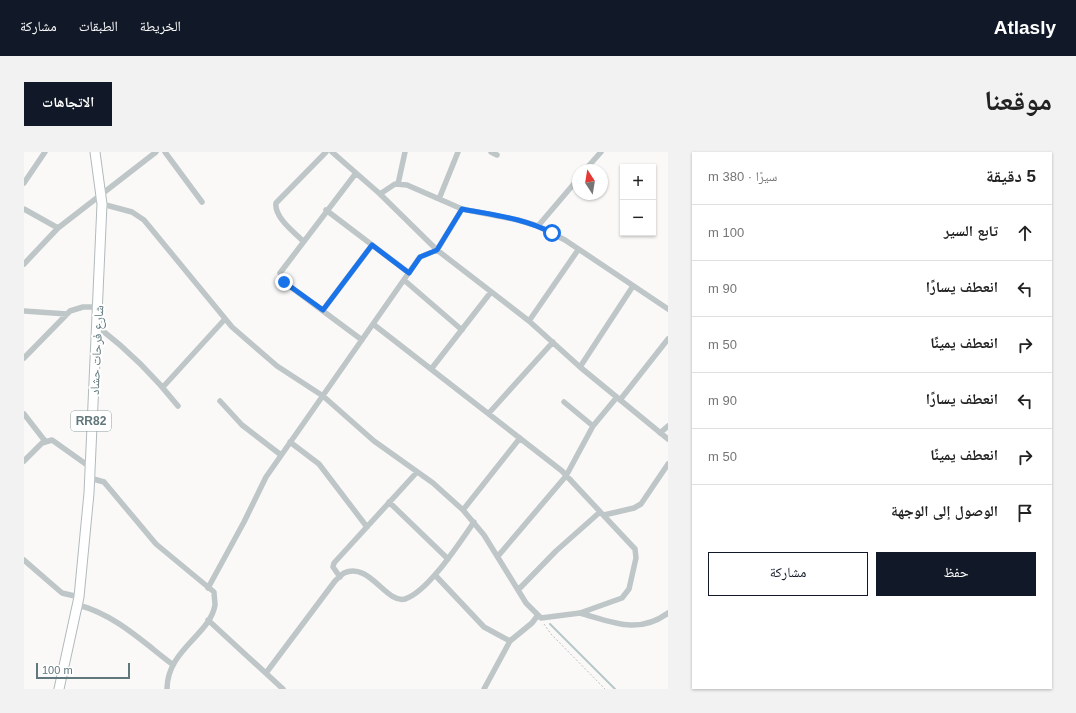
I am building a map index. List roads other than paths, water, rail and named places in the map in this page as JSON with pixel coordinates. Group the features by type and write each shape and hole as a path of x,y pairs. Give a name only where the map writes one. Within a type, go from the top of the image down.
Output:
{"main road":[{"name":"شارع فرحات حشاد","path":"59,689 78,601 90,478 99,307 102,200 95,152"}],"street":[{"path":"24,183 45,152"},
{"path":"24,264 58,228 102,200 156,152"},
{"path":"165,152 202,202"},
{"path":"303,241 276,211 276,203 326,152"},
{"path":"332,152 380,194 437,250 529,321 580,366 668,439"},
{"path":"398,184 406,152"},
{"path":"439,199 458,152"},
{"path":"491,152 497,155"},
{"path":"590,164 601,152"},
{"path":"356,173 303,241 280,273 280,276 284,282 362,340"},
{"path":"380,194 390,187 398,184 407,185 462,209 518,220 538,226 578,250 668,309"},
{"path":"538,226 572,186"},
{"path":"102,200 132,212 150,226 225,319 277,366 322,396 374,441 417,472 463,510 474,522 498,556 526,603 540,617"},
{"path":"24,209 58,228"},
{"path":"208,588 244,522 266,477 420,257 437,250 462,209"},
{"path":"326,210 409,273"},
{"path":"323,310 372,245"},
{"path":"529,321 578,250"},
{"path":"404,280 462,330"},
{"path":"580,366 633,286"},
{"path":"432,368 491,292"},
{"path":"24,358 67,314 77,308 99,307"},
{"path":"24,312 67,314"},
{"path":"163,387 225,319"},
{"path":"374,324 489,413 566,476 635,549 636,558 629,589 622,598 580,613 540,617 510,641 484,689"},
{"path":"98,327 113,339 163,387 178,406"},
{"path":"498,556 566,476 593,426 668,339"},
{"path":"489,413 553,342"},
{"path":"220,401 242,425 281,455"},
{"path":"564,402 593,426"},
{"path":"24,414 45,441"},
{"path":"660,433 668,426"},
{"path":"463,510 520,438"},
{"path":"24,461 45,441 52,440 90,467"},
{"path":"290,442 319,464 367,526"},
{"path":"518,590 556,551 602,513 634,508 641,504 668,464"},
{"path":"340,576 333,567 334,563 417,472"},
{"path":"90,478 104,482 156,544 214,592 215,606 208,620 172,664 168,675 167,689"},
{"path":"389,502 448,559"},
{"path":"266,673 340,576 350,572 359,572 375,582 395,598 400,600 407,599 435,575 474,522"},
{"path":"24,560 62,593 126,628 172,664"},
{"path":"435,575 484,627 510,641"},
{"path":"580,613 635,626 650,624 668,613"},
{"path":"208,620 283,689"}],"waterway":[{"path":"550,624 615,689"}]}
